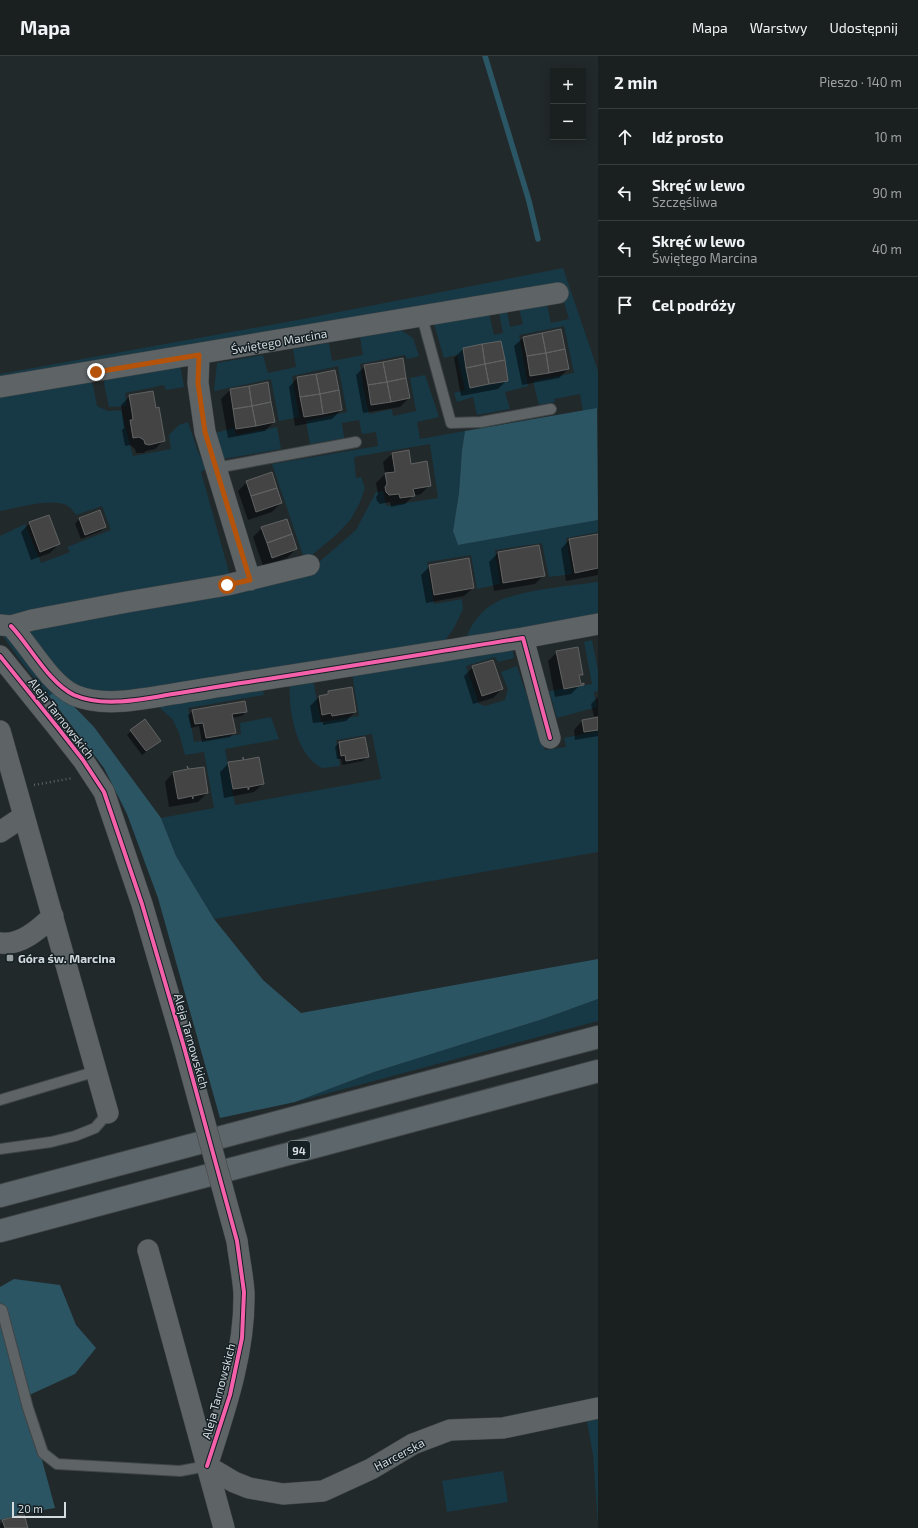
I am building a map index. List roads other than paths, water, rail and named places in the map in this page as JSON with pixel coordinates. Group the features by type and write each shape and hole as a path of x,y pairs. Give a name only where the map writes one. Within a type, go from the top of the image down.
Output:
{"main road":[{"path":"0,1196 598,1038"},
{"name":"94","path":"0,1230 598,1071"}],"street":[{"name":"Świętego Marcina","path":"0,387 199,355 558,293"},
{"path":"199,355 198,383 205,432 250,580"},
{"path":"5,626 250,580 309,565"},
{"path":"5,626 20,636 41,664 59,684 68,691 89,700 114,701 278,678 523,638 598,624"},
{"path":"523,638 550,738"},
{"name":"Aleja Tarnowskich","path":"0,656 58,728 104,792 140,897 184,1047 237,1241 244,1292 242,1338 230,1395 207,1466"},
{"path":"0,731 108,1113"},
{"path":"0,832 24,816"},
{"path":"0,943 17,941 33,935 53,916"},
{"name":"Aleja Tarnowskich","path":"148,1250 224,1528"},
{"name":"Harcerska","path":"207,1466 234,1482 249,1488 283,1494 323,1491 371,1469 413,1444 450,1430 503,1428 598,1408"}],"lane":[{"path":"422,317 451,423 481,422 551,409"},
{"path":"216,468 356,442"},
{"path":"0,1100 97,1071"},
{"path":"0,1149 52,1142 75,1136 95,1128 108,1113"},
{"path":"0,1309 2,1310 28,1408 42,1453 57,1464 180,1471 207,1466"}],"waterway":[{"path":"485,56 529,201 538,239"}],"place":[{"name":"Góra św. Marcina","path":"10,958"}]}
